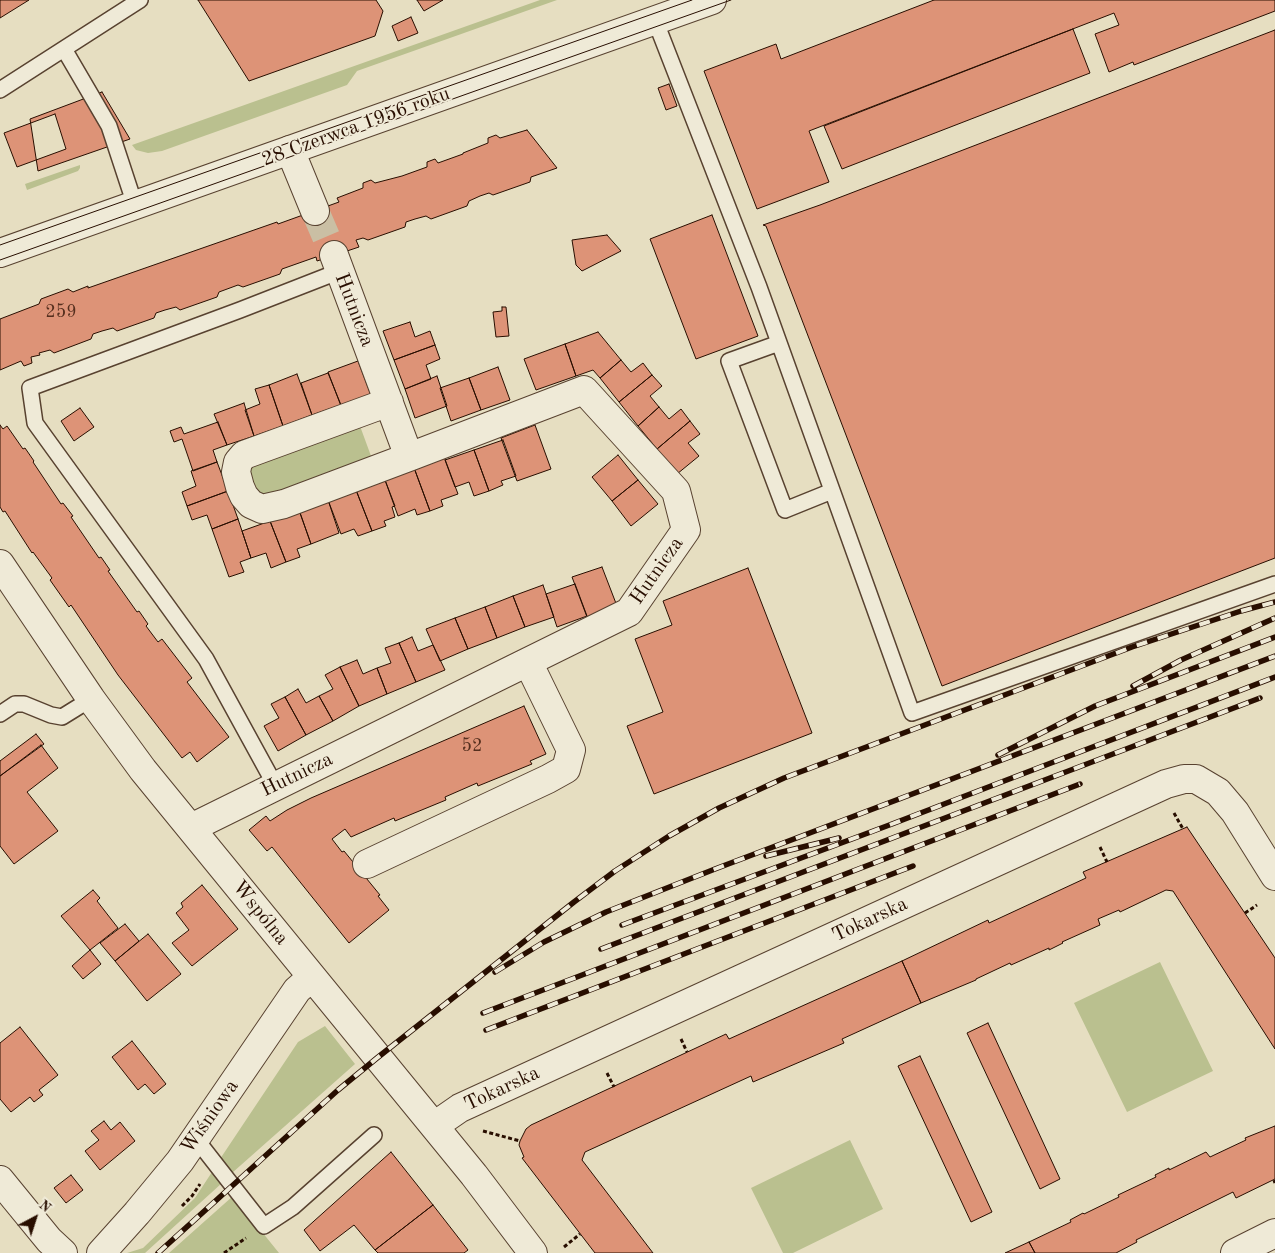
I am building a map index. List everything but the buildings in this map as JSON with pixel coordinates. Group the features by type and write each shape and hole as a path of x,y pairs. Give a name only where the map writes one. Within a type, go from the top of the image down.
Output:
{"street":[{"name":"28 Czerwca 1956 roku","path":"0,253 712,0"},
{"path":"290,150 315,211"},
{"name":"Hutnicza","path":"191,828 629,612 686,530 676,492 584,390 409,457 337,263"},
{"path":"389,402 244,455 238,462 236,472 240,487 244,496 251,504 262,509 284,504 409,457"},
{"name":"Wspólna","path":"0,564 91,699 138,763 474,1175 533,1253"},
{"path":"367,864 566,769 571,750 528,662"},
{"name":"Tokarska","path":"434,1126 460,1108 1166,784 1184,779 1196,779 1218,792 1234,812 1275,876"},
{"name":"Wiśniowa","path":"101,1253 144,1206 196,1139 297,990 312,977"},
{"path":"0,1180 49,1240 63,1253"},
{"path":"1234,1253 1275,1233"}],"lane":[{"path":"0,90 140,0"},
{"path":"655,20 779,343 912,713 1275,584"},
{"path":"64,49 110,126 135,205"},
{"path":"275,785 206,659 35,423 30,388 240,310 337,263"},
{"path":"779,343 729,361 785,510 832,491"},
{"path":"0,714 15,704 24,704 50,715 62,717 91,699"},
{"path":"196,1139 264,1226 293,1207 374,1135"}],"path":[{"path":"1174,813 1183,829"},
{"path":"1100,847 1107,862"},
{"path":"1245,913 1257,905"},
{"path":"681,1039 687,1052"},
{"path":"607,1073 614,1087"},
{"path":"483,1131 520,1140"},
{"path":"564,1247 580,1234"}],"green space":[{"path":"540,0 557,0 357,71 347,85 162,151 148,153 136,150 132,145"},
{"path":"80,165 78,171 27,190 25,184"},
{"path":"360,426 371,456 259,498 248,468"},
{"path":"1160,962 1213,1071 1127,1112 1074,1003"},
{"path":"325,1026 355,1064 232,1173 220,1159 298,1042"},
{"path":"850,1140 883,1209 793,1253 783,1253 751,1188"},
{"path":"212,1172 222,1183 145,1253 127,1253 143,1248 195,1198"},
{"path":"233,1196 279,1253 169,1253"}],"tunnel":[{"path":"315,211 334,255"}],"tram line":[{"path":"0,245 692,0"},
{"path":"0,260 731,0"}],"railway":[{"path":"158,1253 338,1090 377,1058 574,902 615,871 669,836 719,808 784,778 1132,647 1241,611 1275,602"},
{"path":"1133,686 1181,660 1275,618"},
{"path":"998,755 1095,706 1275,637"},
{"path":"495,972 544,942 606,912 1275,656"},
{"path":"622,925 1275,677"},
{"path":"601,949 1260,698"},
{"path":"483,1013 1080,784"},
{"path":"766,856 839,838"},
{"path":"486,1030 913,866"}]}
